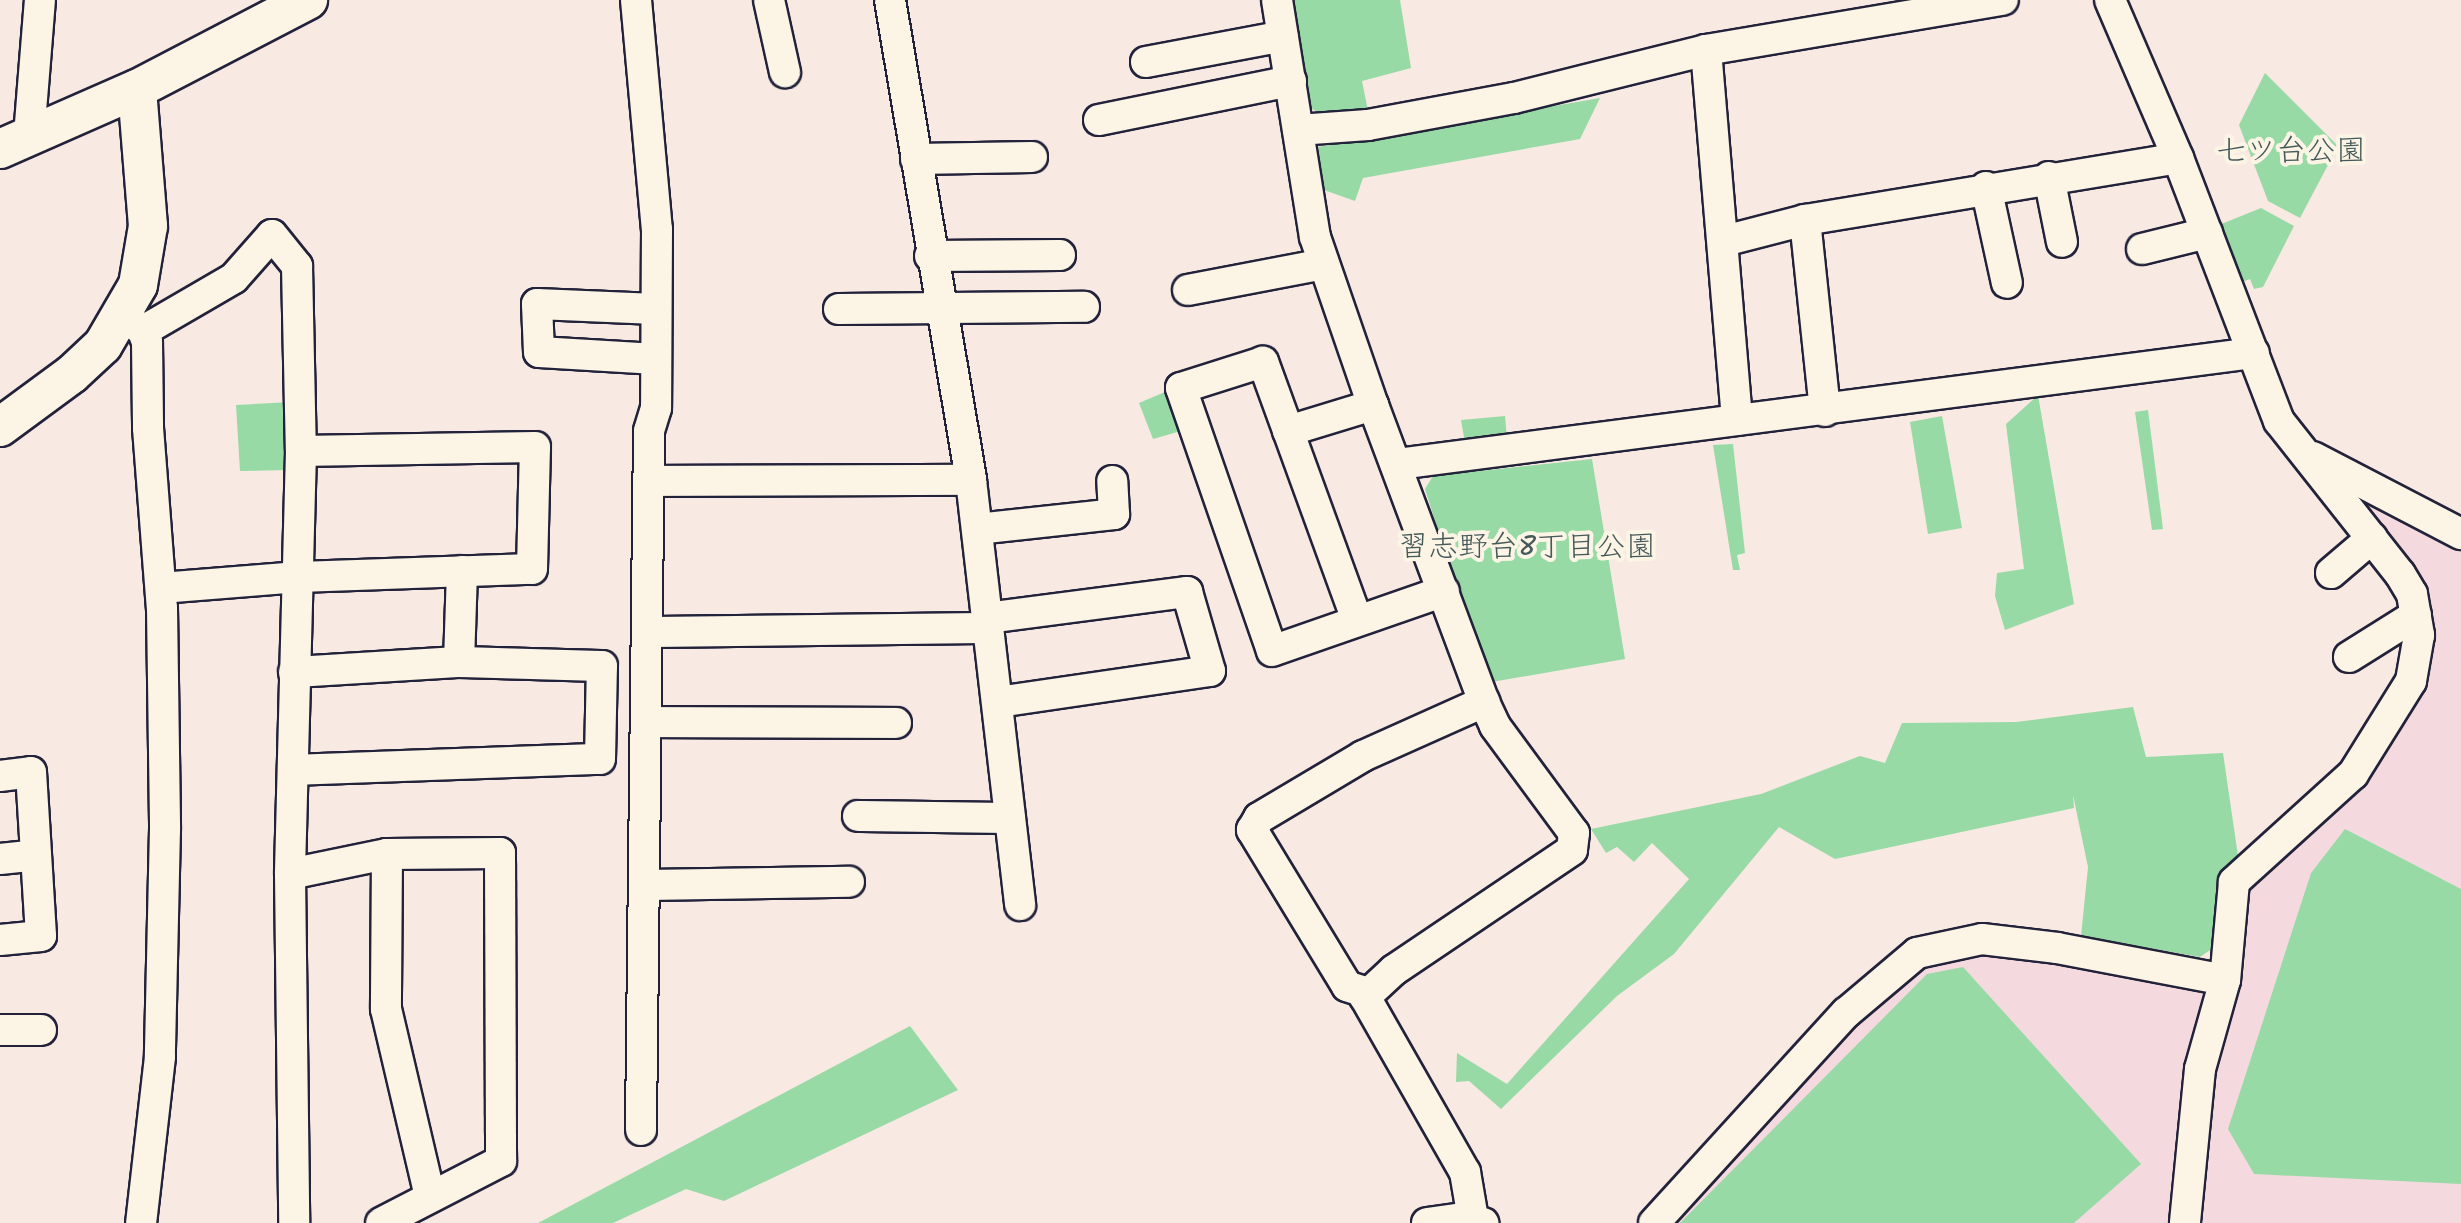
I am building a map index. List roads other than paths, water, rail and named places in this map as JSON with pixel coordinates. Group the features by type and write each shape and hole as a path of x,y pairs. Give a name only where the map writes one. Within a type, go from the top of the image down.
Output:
{"main road":[{"path":"15,142 137,90 283,6"},
{"path":"0,427 133,323 148,226 137,90"}],"street":[{"path":"15,142 40,0"},
{"path":"636,0 657,229 656,408 649,430 652,482 641,1130"},
{"path":"770,0 784,72"},
{"path":"890,0 930,256 971,480 1020,905"},
{"path":"1277,0 1315,238 1373,405 1495,726 1574,834 1572,850 1394,970 1370,1001"},
{"path":"1298,130 1368,125 1514,98 1706,50 2003,0"},
{"path":"2110,0 2178,158 2279,421 2412,594 2416,615 2417,654 2397,710 2353,774 2234,882 2225,980 2200,1068 2185,1223"},
{"path":"1146,62 1283,36"},
{"path":"1706,50 1737,420"},
{"path":"1099,120 1291,81"},
{"path":"916,160 1032,157"},
{"path":"1724,242 1806,220 2178,158"},
{"path":"2049,177 2062,242"},
{"path":"1986,187 2007,283"},
{"path":"1806,220 1824,412"},
{"path":"2142,249 2207,233"},
{"path":"141,1223 160,1057 165,829 160,588 133,323 234,278 272,235 298,266 301,450 290,874 294,1223"},
{"path":"930,256 1060,255"},
{"path":"1188,290 1324,264"},
{"path":"656,309 538,304 539,352 656,359"},
{"path":"839,309 1084,308"},
{"path":"1398,464 1824,412 2254,353"},
{"path":"1357,620 1264,362 1182,388 1272,651 1444,590"},
{"path":"1288,431 1373,405"},
{"path":"160,588 299,577 532,569 535,448 301,450"},
{"path":"2301,450 2461,534"},
{"path":"652,482 971,480"},
{"path":"976,530 1114,514 1112,481"},
{"path":"2331,573 2372,538"},
{"path":"459,662 462,571"},
{"path":"648,632 988,623 1187,592 1210,672 997,702"},
{"path":"2348,657 2416,615"},
{"path":"292,770 600,759 602,666 459,662 294,672"},
{"path":"1427,1223 1478,1221 1465,1172 1370,1001 1348,986 1252,830 1259,818 1363,756 1484,702"},
{"path":"648,722 896,723"},
{"path":"0,776 31,772 41,936 0,940"},
{"path":"858,816 1010,818"},
{"path":"290,874 388,854 500,853 501,1161 381,1223"},
{"path":"388,854 386,1010 430,1196"},
{"path":"0,860 36,855"},
{"path":"647,884 849,882"},
{"path":"1654,1223 1846,1013 1917,953 1982,939 2058,948 2225,980"},
{"path":"0,1030 41,1030"}],"park label":[{"name":"七ツ台公園","path":"2291,152"},
{"name":"習志野台8丁目公園","path":"1527,548"}]}
